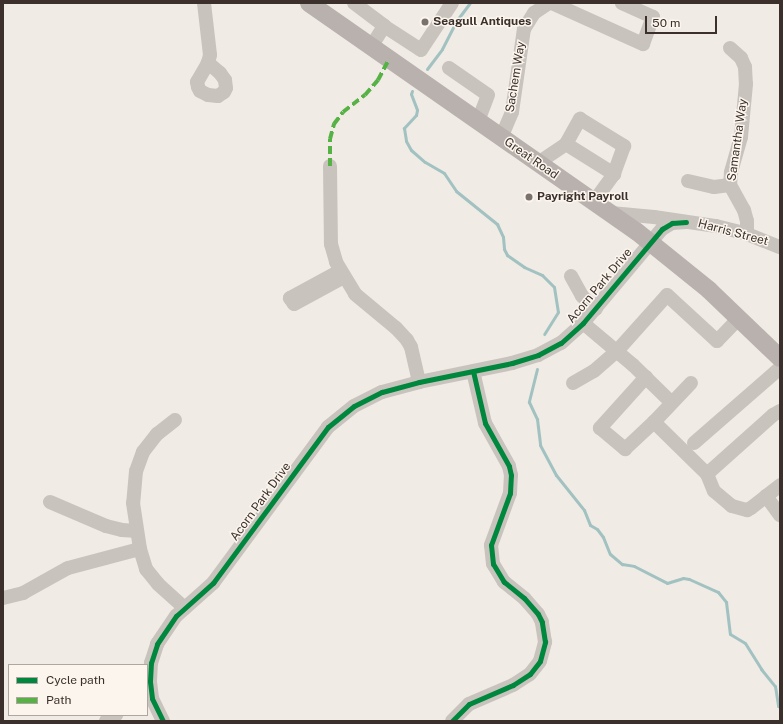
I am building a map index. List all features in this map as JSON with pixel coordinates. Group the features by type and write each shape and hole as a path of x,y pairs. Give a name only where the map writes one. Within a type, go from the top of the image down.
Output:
{"main road":[{"name":"Great Road","path":"318,6 371,47 611,213 650,242 687,271 739,318 780,358"}],"street":[{"path":"204,3 210,47 208,63"},
{"path":"354,3 384,26 421,50 452,3"},
{"path":"551,3 643,44 653,17 622,3"},
{"name":"Sachem Way","path":"501,138 512,112 524,29 534,13 551,3"},
{"path":"371,47 384,26"},
{"name":"Samantha Way","path":"730,48 741,58 745,67 746,84 741,138 731,172 730,185 744,210 747,221 746,234"},
{"path":"449,68 488,95 478,121"},
{"path":"538,163 566,144 580,118 624,146 614,174 594,202"},
{"path":"566,144 614,174"},
{"path":"330,166 331,244 342,274 355,294 396,328 407,340 411,347 419,382"},
{"path":"688,181 714,186 730,185"},
{"name":"Harris Street","path":"611,213 686,222 746,234 780,247"},
{"name":"Harris Street","path":"650,242 666,226 686,222"},
{"name":"Acorn Park Drive","path":"163,721 150,699 150,672 153,653 157,644 169,625 185,608 213,583 328,427 354,406 372,396 419,382 512,363 538,355 561,343 584,323 650,242"},
{"path":"571,276 582,296 596,309"},
{"path":"573,383 594,371 617,351 667,295 717,342 739,318"},
{"path":"584,323 646,377 672,403"},
{"path":"694,443 780,368"},
{"path":"452,721 469,704 513,685 530,674 540,661 545,642 543,627 538,614 524,598 504,582 493,564 491,545 510,493 511,475 509,466 485,422 473,371"},
{"path":"646,377 600,428 625,449 654,422 691,383"},
{"path":"707,474 780,411"},
{"path":"175,420 157,434 150,442 136,471 133,503 140,549 146,569 151,577 185,608"},
{"path":"654,422 707,474 714,491 725,502 737,509 747,510 751,508 780,485"},
{"path":"766,496 780,515"},
{"path":"50,502 106,526 122,530 137,531"},
{"path":"3,598 24,593 68,568 140,549"}],"waterway":[{"path":"427,69 442,49 457,20 470,3"},
{"path":"412,91 411,94 417,110 416,115 404,128 406,141 411,150 425,162 444,173 456,191 497,224 503,237 504,249 507,255 524,267 542,275 554,287 558,312 544,334"},
{"path":"537,369 529,402 537,419 540,445 556,475 584,510 590,525 597,529 603,537 610,554 622,564 634,566 667,583 683,578 689,579 718,592 726,602 730,634 745,643 761,669 775,686 778,706 780,707"}],"marked path":[{"path":"330,166 330,139 334,124 343,112 365,95 378,80 389,59"}],"cycle path":[{"path":"163,721 152,698 150,681 151,663 157,644 176,616 213,583 328,427 354,406 382,392 419,382 512,363 538,355 561,343 583,323 662,229 672,223 686,222"},
{"path":"452,721 469,704 513,685 530,674 540,661 545,642 542,622 538,614 524,598 504,582 493,564 491,545 510,493 511,475 509,466 485,423 473,371"}],"place":[{"name":"Seagull Antiques","path":"425,22"},
{"name":"Payright Payroll","path":"529,197"}]}
